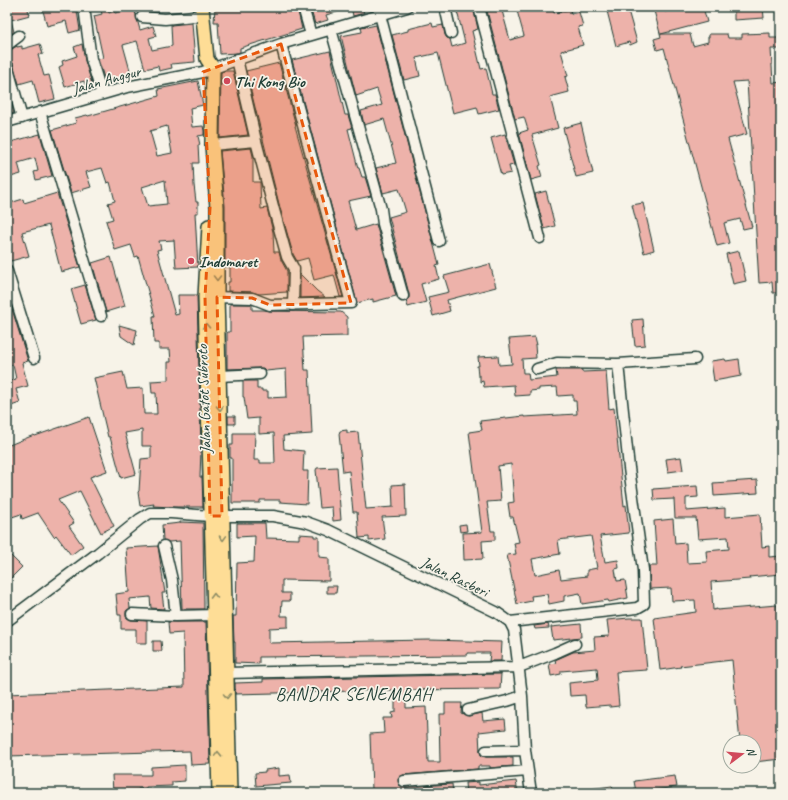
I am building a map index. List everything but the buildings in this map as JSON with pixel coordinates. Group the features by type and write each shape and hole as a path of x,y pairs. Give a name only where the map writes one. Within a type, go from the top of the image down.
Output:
{"main road":[{"name":"Jalan Gatot Subroto","path":"202,11 212,145 214,208 211,297 219,376 216,516 226,673 230,793"},
{"path":"207,66 207,98 214,208"},
{"path":"211,297 208,379 216,516 214,615 219,793"}],"street":[{"path":"84,7 92,60 102,94"},
{"path":"303,7 311,35"},
{"name":"Jalan Anggur","path":"7,122 127,87 238,59 360,20 379,11 407,7"},
{"path":"444,7 451,32"},
{"path":"479,7 540,238"},
{"path":"142,17 166,19 202,11"},
{"path":"379,11 439,241"},
{"path":"331,29 381,209 383,224 403,296"},
{"path":"7,45 19,36"},
{"path":"211,297 252,298 270,306 351,303 281,44"},
{"path":"238,59 256,142 287,257 294,269 293,305"},
{"path":"7,65 22,118"},
{"path":"40,112 100,316"},
{"path":"212,145 256,142"},
{"path":"7,271 34,358"},
{"path":"537,369 557,364 618,364 695,359"},
{"path":"531,793 525,750 519,667 514,630 510,622 637,608 644,604 643,570 629,468 618,364"},
{"path":"219,376 260,374"},
{"name":"Jalan Rasberi","path":"8,618 92,558 140,519 150,513 171,513 216,516 273,516 306,522 328,530 496,612 510,622"},
{"path":"164,546 172,580 176,616"},
{"path":"132,614 176,616 214,615"},
{"path":"226,673 519,667 575,644"},
{"path":"468,710 522,696"},
{"path":"486,751 525,750"},
{"path":"404,781 528,771"}],"highlighted area":[{"path":"281,44 351,303 270,305 252,298 217,297 222,516 210,516 205,297 210,208 203,72"}],"place":[{"name":"Thi Kong Bio","path":"227,81"},
{"name":"Indomaret","path":"191,261"}],"district":[{"name":"BANDAR SENEMBAH","path":"354,694"}]}
